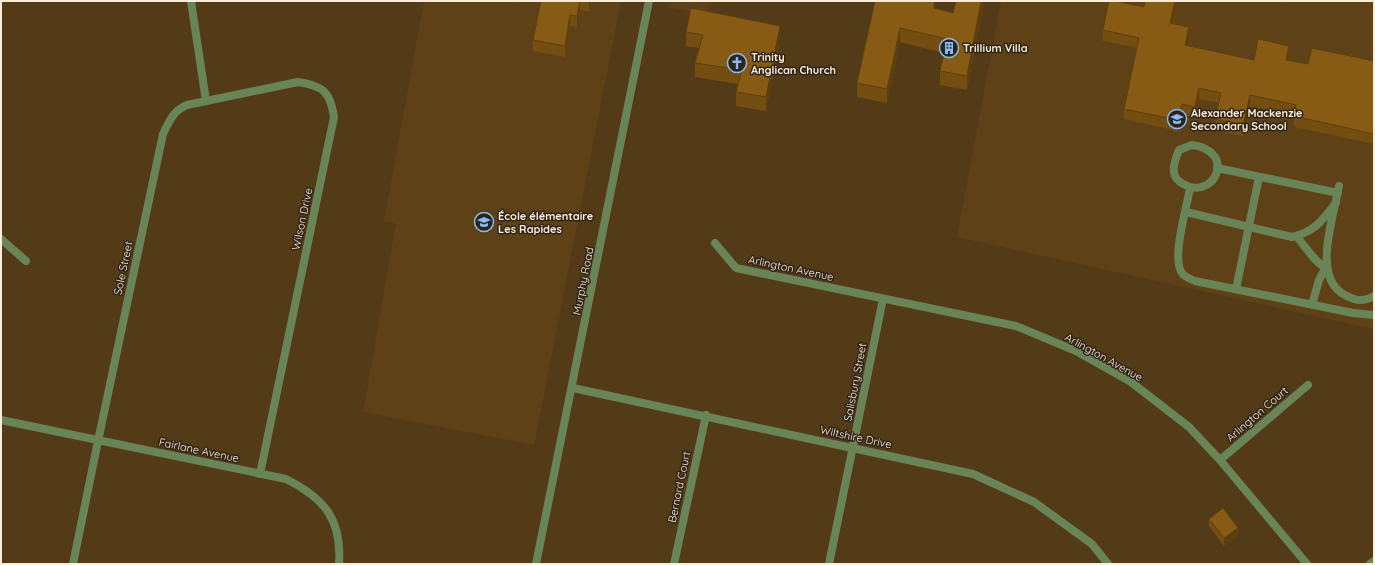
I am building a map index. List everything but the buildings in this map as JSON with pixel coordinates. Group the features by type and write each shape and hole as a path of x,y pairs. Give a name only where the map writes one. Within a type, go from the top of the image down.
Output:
{"street":[{"path":"191,1 206,101"},
{"name":"Murphy Road","path":"536,564 573,388 649,1"},
{"name":"Wilson Drive","path":"206,101 298,82 311,84 324,91 332,100 334,117 260,474"},
{"name":"Sole Street","path":"73,564 163,134 172,115 178,109 187,105 206,101"},
{"path":"1192,145 1203,146 1211,151 1217,159 1215,176 1210,184 1198,188 1190,188 1178,180 1173,169 1179,150 1192,145"},
{"path":"1217,168 1259,177 1339,190 1328,244 1326,267 1319,280 1312,304"},
{"path":"1236,289 1259,177"},
{"path":"1190,188 1177,254 1178,266 1183,274 1195,281 1353,313 1374,315"},
{"path":"1186,212 1292,237 1305,234 1314,228 1336,203"},
{"path":"1296,236 1312,254 1316,262 1326,267 1332,285 1341,293 1353,299 1366,300 1374,296"},
{"path":"1,239 26,261"},
{"name":"Arlington Avenue","path":"715,243 736,268 1016,326 1076,351 1131,382 1189,426 1220,460 1307,564"},
{"name":"Salisbury Street","path":"829,564 883,299"},
{"name":"Arlington Court","path":"1220,460 1308,385"},
{"name":"Wiltshire Drive","path":"573,388 706,415 973,474 1034,502 1092,544 1108,564"},
{"name":"Bernard Court","path":"674,564 706,415"},
{"name":"Fairlane Avenue","path":"1,420 286,479 315,496 337,528 339,564"},
{"path":"1370,564 1374,561"}],"shaded area":[{"name":"École élémentaire Les Rapides","path":"424,1 621,1 534,445 363,412 396,224 384,221"},
{"path":"670,1 710,1 707,15 668,7"},
{"name":"Alexander Mackenzie Secondary School","path":"1001,1 1374,1 1374,329 957,237"}],"place":[{"name":"Trillium Villa","path":"949,48"},
{"name":"Trinity Anglican Church","path":"737,63"},
{"name":"Alexander Mackenzie Secondary School","path":"1177,119"},
{"name":"École élémentaire Les Rapides","path":"484,222"}]}
